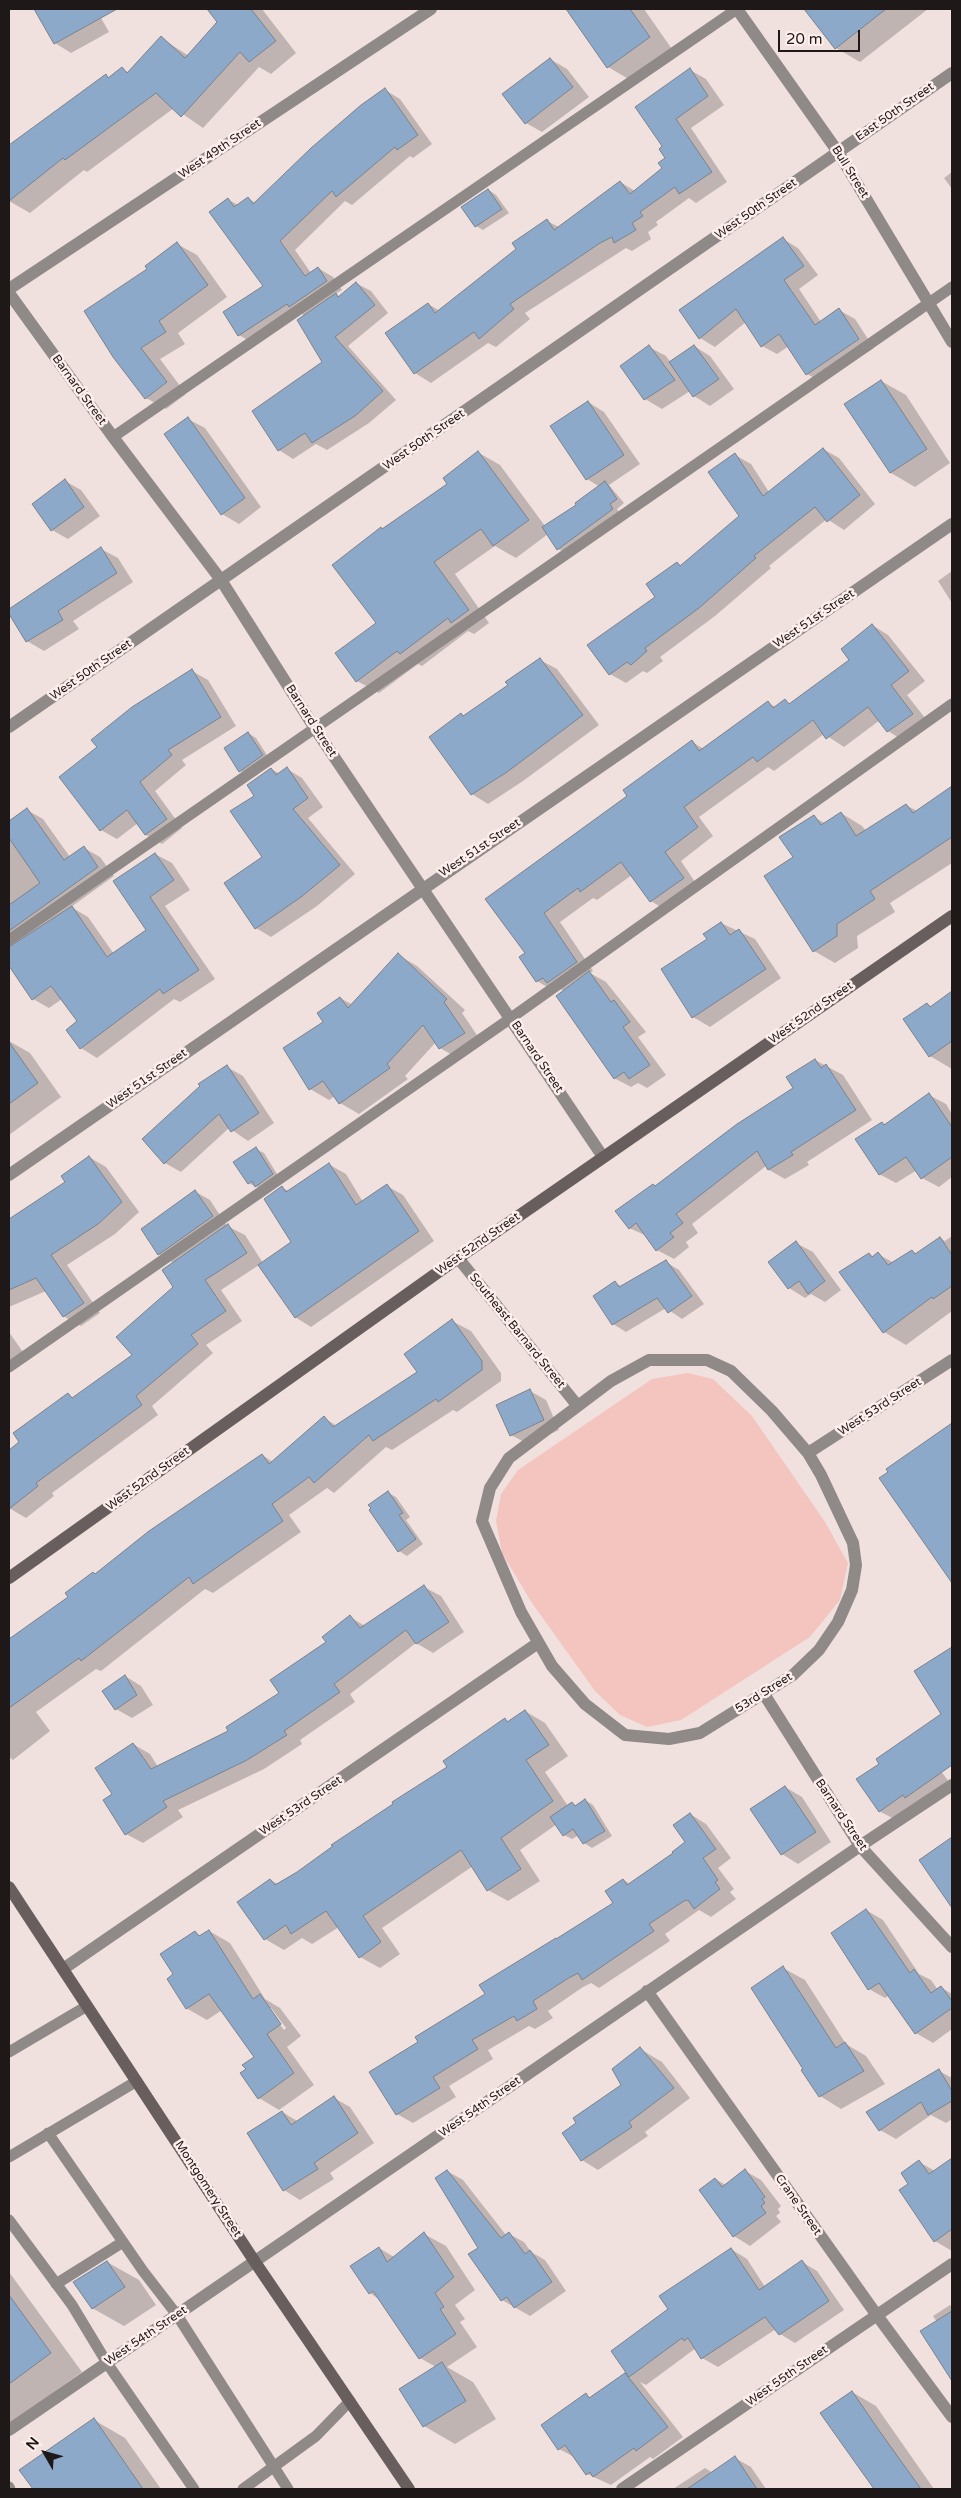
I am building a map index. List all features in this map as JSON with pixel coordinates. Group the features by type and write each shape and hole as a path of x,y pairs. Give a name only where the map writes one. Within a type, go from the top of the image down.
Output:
{"main road":[{"name":"West 52nd Street","path":"9,1578 458,1258 952,916"},
{"name":"Montgomery Street","path":"9,1887 255,2262 409,2489"}],"street":[{"name":"West 49th Street","path":"9,291 431,9"},
{"name":"Bull Street","path":"738,9 838,152 931,303 952,342"},
{"name":"East 50th Street","path":"838,152 952,73"},
{"name":"West 50th Street","path":"9,727 838,152"},
{"name":"Barnard Street","path":"9,291 113,437 221,580 314,727 603,1157"},
{"name":"West 51st Street","path":"9,1175 422,888 952,524"},
{"name":"Southeast Barnard Street","path":"458,1258 577,1405"},
{"name":"53rd Street","path":"649,1360 707,1360 731,1371 772,1411 808,1453 821,1475 853,1543 856,1565 852,1590 838,1622 819,1650 794,1675 700,1733 669,1739 625,1735 585,1704 552,1666 538,1643 503,1573 482,1521 490,1488 509,1458 611,1381 649,1360"},
{"name":"West 53rd Street","path":"808,1453 952,1360"},
{"name":"West 53rd Street","path":"63,1969 538,1643"},
{"name":"Barnard Street","path":"764,1694 860,1846 952,1947"},
{"name":"West 54th Street","path":"9,2430 646,1992 952,1785"},
{"name":"Crane Street","path":"646,1992 952,2417"},
{"name":"West 55th Street","path":"622,2489 876,2314 952,2264"}],"lane":[{"path":"113,437 738,9"},
{"path":"9,940 952,287"},
{"path":"9,1367 511,1018 952,704"},
{"path":"9,2052 87,2006"},
{"path":"9,2157 137,2081"},
{"path":"48,2133 123,2242 177,2315 272,2468 288,2489"},
{"path":"9,2220 72,2305 106,2363 194,2489"},
{"path":"56,2284 123,2242"},
{"path":"242,2489 316,2436 350,2401"}],"shaded area":[{"path":"688,1373 713,1379 752,1416 825,1522 848,1563 840,1600 810,1637 681,1720 647,1727 620,1715 595,1691 532,1603 502,1553 496,1521 501,1494 518,1470 652,1379"}],"building":[{"path":"34,9 117,9 54,44"},
{"path":"207,9 251,9 276,41 249,62 240,52 181,117 156,93 65,160 63,158 9,201 9,145 106,74 108,78 122,67 127,73 161,36 185,58 217,22"},
{"path":"566,9 630,9 650,37 607,68"},
{"path":"804,9 886,9 835,49"},
{"path":"550,58 573,87 525,124 502,94"},
{"path":"690,68 708,96 676,119 712,172 679,194 675,187 640,212 643,216 632,223 636,230 614,243 612,237 600,243 510,304 514,309 479,339 474,332 414,374 385,333 428,303 435,313 516,249 512,243 547,219 554,230 620,181 630,194 662,168 658,163 665,158 659,149 662,146 635,107"},
{"path":"385,88 418,135 397,150 395,147 336,197 332,191 280,241 305,276 318,267 327,281 289,307 287,304 238,336 223,312 263,286 209,212 228,198 234,207 248,197 253,204 311,148 361,105"},
{"path":"488,189 502,209 475,227 461,207"},
{"path":"783,237 804,266 784,280 815,325 839,308 859,339 806,375 779,334 761,347 736,309 699,339 679,310"},
{"path":"177,242 208,285 159,321 166,332 141,348 167,382 145,399 113,357 84,311 147,269 145,266"},
{"path":"356,282 375,305 335,337 383,391 355,416 312,443 305,433 278,451 252,411 322,362 297,320 336,293 338,297"},
{"path":"649,345 675,380 644,400 620,366"},
{"path":"694,345 719,379 693,397 669,362"},
{"path":"881,380 927,449 890,473 844,404"},
{"path":"588,401 624,455 586,480 550,426"},
{"path":"188,417 245,498 221,515 164,434"},
{"path":"823,448 860,495 827,522 815,507 754,556 756,558 699,608 645,648 647,651 631,665 627,662 609,675 587,645 655,597 646,584 677,562 680,566 739,516 708,472 735,453 763,496"},
{"path":"478,451 529,520 493,546 481,529 434,562 469,610 451,623 448,618 400,654 397,651 356,682 335,653 376,623 332,565 381,527 382,529 447,484 443,478"},
{"path":"65,479 84,507 51,531 32,504"},
{"path":"605,481 617,499 610,504 613,509 557,550 542,527 576,505 575,503"},
{"path":"101,547 117,573 58,611 63,620 26,642 9,614 9,609"},
{"path":"872,624 909,671 891,685 913,714 887,732 868,707 826,739 813,720 757,762 753,757 684,807 698,827 665,852 684,878 650,902 621,862 580,892 578,888 544,913 577,962 547,983 543,978 536,982 519,957 525,953 485,899 627,796 623,790 692,740 699,751 768,701 773,708 785,699 789,704 849,660 841,649"},
{"path":"540,658 583,715 507,772 471,795 429,737 461,713 463,716 508,685 505,682"},
{"path":"192,669 221,717 168,750 172,755 140,782 167,819 145,835 127,810 100,831 59,777 97,747 91,740 132,707"},
{"path":"248,732 263,755 239,772 224,748"},
{"path":"287,767 308,798 293,809 340,865 301,897 255,929 224,883 262,857 230,811 254,796 247,785 271,768 276,775"},
{"path":"952,786 952,837 870,891 875,899 837,924 837,936 813,952 764,876 793,857 779,837 814,815 821,825 841,812 856,836 906,804 913,813"},
{"path":"27,808 64,860 84,846 98,867 9,931 9,905 40,883 9,838 9,821"},
{"path":"155,853 174,880 150,897 199,970 163,994 160,989 80,1049 66,1030 77,1021 51,986 32,1000 9,966 9,947 72,906 107,957 146,930 113,881"},
{"path":"721,922 730,935 739,929 766,969 692,1018 661,969 707,939 703,934"},
{"path":"398,953 447,999 444,1002 465,1033 439,1049 423,1025 387,1064 390,1068 339,1104 323,1081 309,1090 283,1048 323,1022 317,1013 340,997 348,1008"},
{"path":"589,971 611,1002 614,1000 630,1022 623,1027 650,1065 629,1079 624,1072 614,1079 556,996"},
{"path":"952,991 952,1041 929,1057 903,1019 927,1003 930,1007"},
{"path":"9,1042 38,1083 9,1104"},
{"path":"815,1059 821,1068 826,1064 856,1110 791,1152 793,1155 768,1170 757,1151 676,1214 683,1223 670,1233 674,1237 656,1251 636,1223 629,1229 615,1211 653,1184 655,1186 737,1124 793,1088 786,1077"},
{"path":"227,1065 259,1113 231,1132 219,1114 164,1164 142,1139 200,1086 198,1084"},
{"path":"929,1093 952,1127 952,1157 921,1179 906,1157 879,1175 855,1139 882,1122 884,1125"},
{"path":"256,1147 273,1174 255,1187 252,1181 248,1184 233,1162"},
{"path":"89,1156 122,1202 98,1224 51,1255 84,1303 63,1317 36,1278 9,1290 9,1219 65,1182 61,1176"},
{"path":"329,1163 356,1205 387,1184 419,1231 295,1318 258,1265 291,1242 264,1199 282,1186 286,1192"},
{"path":"195,1190 213,1216 158,1255 141,1229"},
{"path":"228,1224 247,1253 205,1280 226,1311 191,1335 198,1344 136,1396 142,1405 36,1483 38,1486 9,1509 9,1450 19,1442 13,1433 68,1393 72,1398 132,1355 116,1337 173,1287 162,1270"},
{"path":"940,1237 952,1255 952,1286 933,1299 932,1297 883,1333 839,1272 869,1253 872,1257 878,1252 888,1265 912,1250 915,1254"},
{"path":"796,1241 825,1281 808,1294 799,1281 788,1289 768,1262"},
{"path":"666,1260 692,1296 668,1313 657,1298 612,1325 593,1296 615,1281 619,1287"},
{"path":"452,1319 482,1361 482,1370 438,1402 436,1399 373,1441 369,1435 314,1483 309,1477 272,1504 283,1521 193,1584 189,1577 81,1661 79,1658 9,1708 9,1639 68,1597 65,1593 93,1572 95,1574 149,1531 262,1454 269,1464 324,1416 333,1427 417,1372 404,1354"},
{"path":"530,1389 544,1420 510,1436 496,1405"},
{"path":"952,1423 952,1583 879,1478 888,1472 886,1469"},
{"path":"388,1491 403,1513 399,1515 416,1539 398,1552 369,1510 371,1508 368,1505"},
{"path":"424,1585 449,1622 416,1644 406,1630 334,1684 340,1692 284,1731 287,1735 247,1760 163,1801 167,1807 125,1835 103,1800 112,1794 95,1768 133,1743 151,1769 228,1731 226,1727 279,1693 270,1680 326,1642 322,1637 350,1615 360,1628"},
{"path":"952,1647 952,1765 905,1798 903,1795 879,1812 856,1779 879,1764 876,1759 941,1714 914,1671"},
{"path":"125,1675 137,1695 115,1710 102,1691"},
{"path":"525,1710 549,1745 526,1760 553,1801 501,1838 521,1869 487,1891 461,1850 363,1916 381,1942 359,1958 326,1911 291,1934 286,1925 264,1940 237,1902 270,1879 275,1885 297,1872 333,1846 331,1845 393,1804 392,1802 447,1767 443,1761 505,1718 507,1722"},
{"path":"785,1786 816,1832 781,1855 750,1809"},
{"path":"585,1799 605,1831 583,1844 573,1829 563,1836 550,1817 572,1802 575,1806"},
{"path":"690,1813 716,1849 703,1858 718,1880 715,1882 720,1889 694,1909 688,1900 684,1901 649,1924 654,1931 582,1980 578,1973 567,1979 533,2001 537,2009 517,2021 514,2016 472,2040 478,2049 433,2077 440,2088 396,2115 369,2072 418,2042 415,2037 485,1994 479,1985 613,1903 605,1891 623,1879 627,1885 673,1853 685,1842 673,1825"},
{"path":"952,1837 952,1908 919,1860"},
{"path":"866,1909 910,1973 914,1969 931,1993 941,1986 952,2001 952,2008 915,2034 879,1983 868,1990 831,1933"},
{"path":"209,1930 253,1999 260,1994 281,2024 267,2034 294,2073 258,2099 240,2073 246,2069 242,2065 254,2057 209,1994 186,2009 167,1979 173,1974 160,1954 195,1931 199,1936"},
{"path":"783,1966 836,2048 845,2042 864,2071 819,2097 751,1988"},
{"path":"640,2047 674,2088 629,2122 632,2127 581,2161 562,2133 576,2123 573,2118 621,2085 612,2069"},
{"path":"939,2069 952,2091 952,2101 928,2115 921,2102 879,2131 866,2112"},
{"path":"334,2096 358,2133 314,2163 318,2169 283,2191 247,2133 282,2111 291,2125"},
{"path":"952,2158 952,2229 934,2242 899,2190 908,2184 901,2173 919,2160 929,2174"},
{"path":"745,2169 765,2197 762,2199 765,2203 761,2206 766,2213 733,2237 699,2190 715,2178 722,2187"},
{"path":"447,2170 501,2238 509,2232 525,2254 530,2250 552,2282 514,2308 507,2297 501,2301 468,2254 478,2248 435,2178"},
{"path":"424,2232 454,2277 435,2293 444,2307 440,2309 456,2334 419,2359 373,2291 369,2294 350,2266 379,2247 387,2262"},
{"path":"731,2248 759,2290 802,2260 829,2301 779,2335 765,2317 701,2359 688,2338 684,2341 682,2338 629,2377 611,2351 668,2309 659,2296"},
{"path":"107,2261 125,2287 92,2309 73,2282"},
{"path":"9,2295 51,2353 9,2384"},
{"path":"952,2311 952,2381 920,2331"},
{"path":"442,2362 466,2401 423,2427 399,2389"},
{"path":"625,2373 668,2427 636,2451 634,2448 593,2477 590,2472 586,2475 565,2445 558,2450 541,2425 586,2393 589,2398"},
{"path":"852,2391 921,2489 874,2489 820,2413"},
{"path":"94,2418 143,2489 33,2489 19,2470"},
{"path":"735,2456 757,2489 687,2489"}]}
